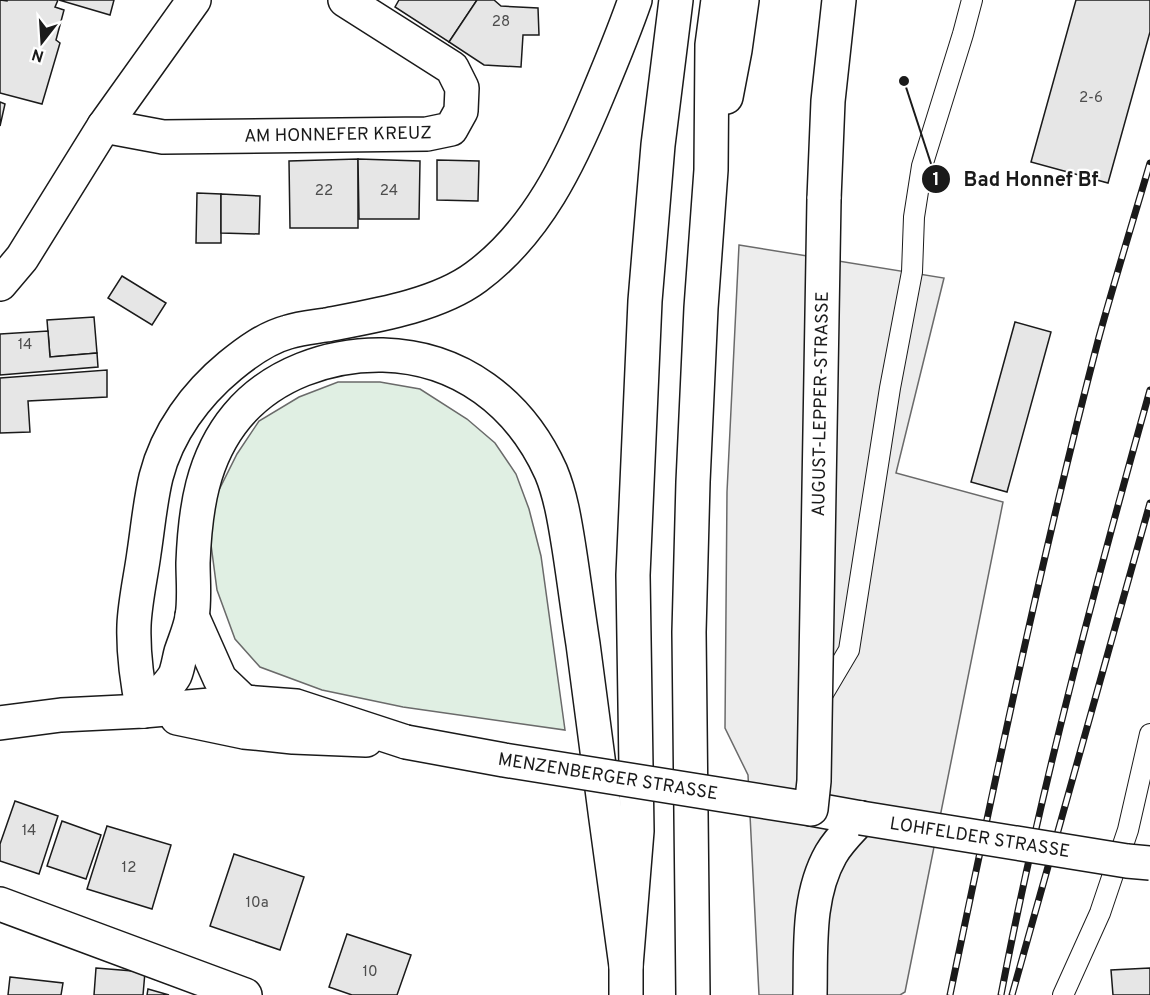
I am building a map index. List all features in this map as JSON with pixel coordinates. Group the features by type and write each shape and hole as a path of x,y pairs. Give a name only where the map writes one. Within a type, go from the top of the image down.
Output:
{"main road":[{"path":"2,277 22,258 104,126 194,0"},
{"name":"AM HONNEFER KREUZ","path":"104,126 163,137 427,134 451,129 461,111 462,88 452,68 345,0"},
{"path":"143,711 135,671 134,623 157,475 178,423 206,388 244,354 264,342 287,332 420,304 474,279 497,260 540,209 568,162 619,44 635,0"},
{"path":"626,981 637,831 633,575 645,301 658,145 676,0"},
{"path":"693,995 690,609 693,482 700,320 711,170 712,45 718,0"},
{"path":"711,170 735,50 742,0"},
{"name":"AUGUST-LEPPER-STRASSE","path":"811,809 814,769 824,199 828,101 839,0"},
{"path":"143,711 174,676 192,616 194,552 199,499 212,458 226,430 253,399 274,383 298,372 326,362 368,355 401,356 434,363 468,377 491,393 517,419 536,445 552,474 564,513 626,981"},
{"path":"192,616 220,679 243,702"},
{"name":"MENZENBERGER STRASSE","path":"0,723 61,715 143,711 243,702 296,706 406,742 811,809"},
{"name":"MENZENBERGER STRASSE","path":"143,711 244,732 293,737 406,742"},
{"name":"LOHFELDER STRASSE","path":"811,809 1126,861 1150,863"},
{"path":"810,995 812,924 819,882 832,853 861,818"},
{"path":"0,904 245,995"}],"lane":[{"path":"805,726 849,650 890,388 912,272 914,218 922,166 972,0"},
{"path":"1063,995 1100,913 1121,851 1150,734"}],"green space":[{"path":"338,382 380,382 420,389 467,419 495,443 516,474 529,509 541,556 565,730 403,707 322,690 260,667 235,639 217,590 210,537 216,496 237,454 259,421 299,397"}],"shaded area":[{"path":"739,245 944,278 896,473 1003,502 905,992 900,995 759,995 748,775 725,728 727,492"}],"building":[{"path":"0,0 58,0 55,7 64,10 56,40 60,43 42,104 0,93"},
{"path":"59,0 114,0 110,15"},
{"path":"399,0 477,0 449,42 395,7"},
{"path":"477,0 494,0 501,6 538,8 539,35 523,35 521,67 484,65 449,42"},
{"path":"1076,0 1150,0 1150,32 1108,183 1031,162"},
{"path":"0,102 5,104 0,126"},
{"path":"358,159 358,228 290,228 289,161"},
{"path":"358,159 420,161 419,219 359,219"},
{"path":"437,160 479,161 478,201 437,200"},
{"path":"197,193 221,194 221,243 196,243"},
{"path":"221,194 260,196 259,234 221,233"},
{"path":"122,276 166,303 152,325 108,298"},
{"path":"94,317 97,353 50,357 47,320"},
{"path":"1015,322 1051,332 1007,492 971,482"},
{"path":"48,331 50,357 97,353 98,367 0,375 0,334"},
{"path":"107,370 107,397 28,401 30,432 0,433 0,378"},
{"path":"15,801 58,816 39,874 0,861 0,844"},
{"path":"62,821 101,835 86,879 47,866"},
{"path":"107,826 171,845 152,909 87,889"},
{"path":"234,854 304,877 280,950 210,926"},
{"path":"347,934 411,955 397,995 352,995 329,987"},
{"path":"96,968 145,972 143,995 94,995"},
{"path":"1150,968 1150,995 1113,995 1111,970"},
{"path":"10,977 63,983 61,995 8,995"},
{"path":"148,989 169,995 147,995"}],"railway":[{"path":"950,995 1002,748 1058,501 1099,337 1150,163"},
{"path":"1001,995 1016,919 1069,691 1150,390"},
{"path":"1012,995 1150,503"}],"place":[{"name":"Bad Honnef Bf","path":"904,81"}]}
